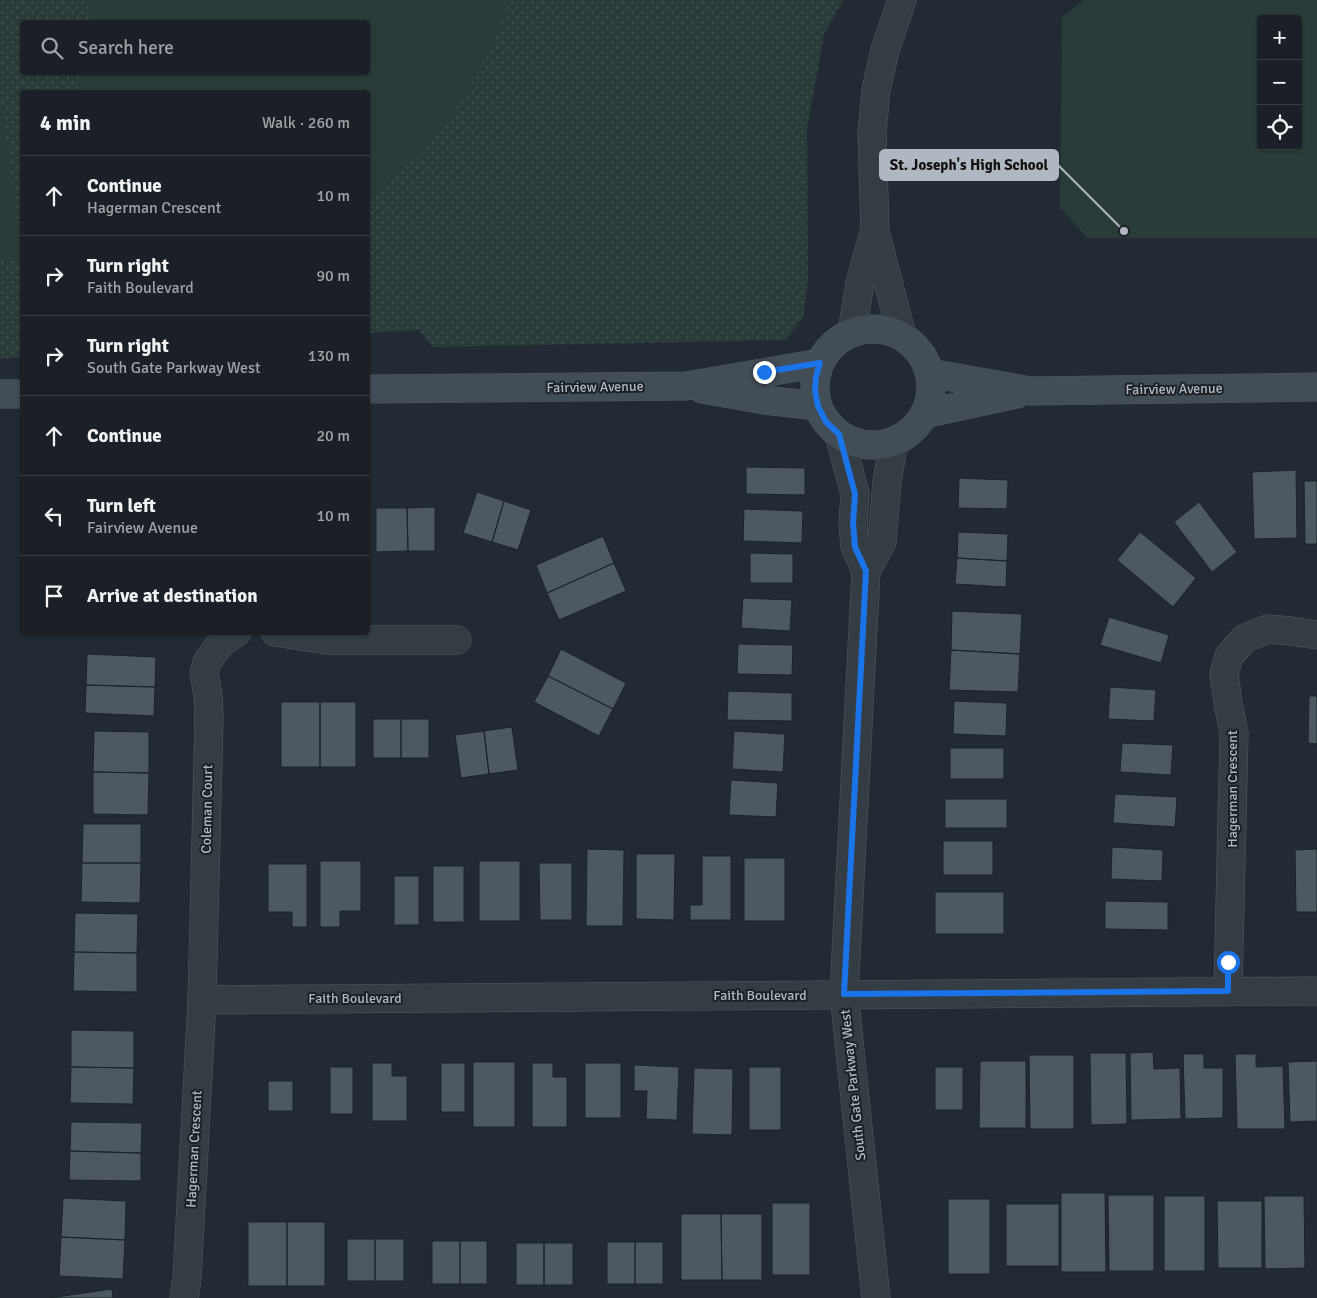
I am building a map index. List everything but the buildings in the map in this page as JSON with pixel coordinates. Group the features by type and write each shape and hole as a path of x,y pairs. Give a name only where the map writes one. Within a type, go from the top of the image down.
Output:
{"main road":[{"path":"869,328 886,330 902,336 914,346 923,358 929,373 931,386 929,401 924,414 912,430 894,441 876,445 857,443 839,434 826,422 818,406 815,391 820,363 828,350 839,339 852,332 869,328"},
{"name":"Fairview Avenue","path":"370,389 686,386 820,363"},
{"name":"Fairview Avenue","path":"929,373 1031,391 1317,387"},
{"path":"686,386 764,400 818,406"},
{"name":"Fairview Avenue","path":"924,414 1031,391"},
{"path":"0,394 20,394"}],"street":[{"path":"902,0 885,50 876,90 872,132 875,231 902,336"},
{"path":"852,332 860,283 875,231"},
{"name":"South Gate Parkway West","path":"839,434 855,494 853,523 855,547 866,571"},
{"name":"South Gate Parkway West","path":"876,1298 844,994 866,571 882,542 887,482 894,441"},
{"name":"Hagerman Crescent","path":"1228,991 1234,733 1224,674 1229,656 1245,638 1268,630 1290,630 1317,635"},
{"name":"Coleman Court","path":"202,1000 209,718 208,695 204,673 207,662 220,644 233,635"},
{"path":"294,635 326,640 457,640"},
{"name":"Faith Boulevard","path":"202,1000 1317,991"},
{"name":"Hagerman Crescent","path":"184,1298 187,1279 202,1000"}],"shaded area":[{"path":"0,0 843,0 824,34 807,129 808,282 803,318 785,340 433,347 419,330 370,333 370,90 20,90 20,357 0,359"},
{"path":"91,0 509,0 499,31 465,96 424,152 370,197 370,90 78,90 81,75 370,75 370,20 88,20"},
{"path":"1085,0 1317,0 1317,238 1087,238 1060,207 1062,17"},
{"path":"0,92 20,237 20,259 0,260"}],"place":[{"name":"St. Joseph's High School","path":"1124,231"}],"route":[{"path":"764,372 820,363 815,391 818,406 826,422 839,434 855,494 853,523 855,547 866,571 844,994 1228,991 1228,962"}]}
